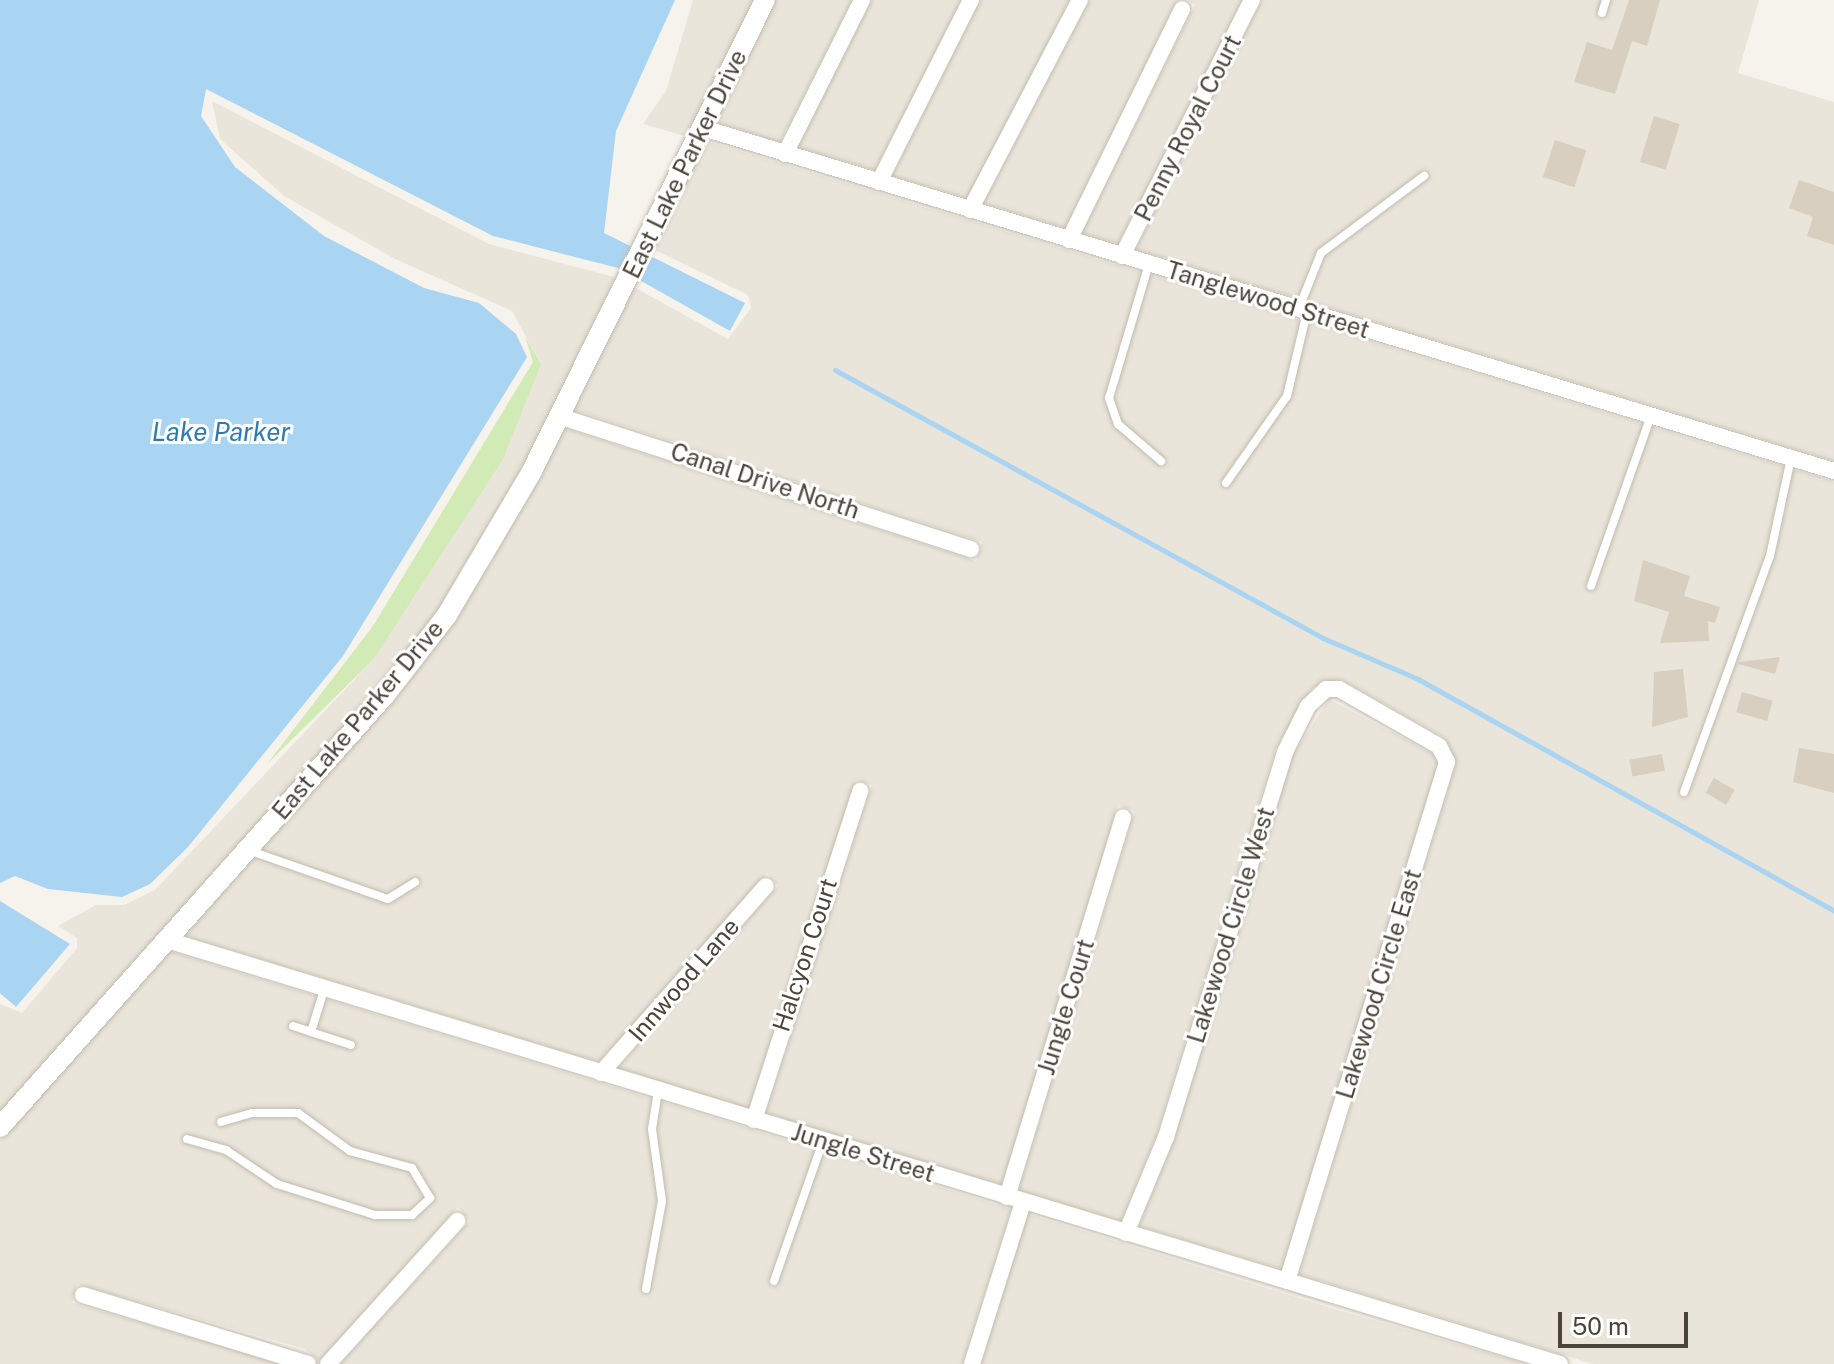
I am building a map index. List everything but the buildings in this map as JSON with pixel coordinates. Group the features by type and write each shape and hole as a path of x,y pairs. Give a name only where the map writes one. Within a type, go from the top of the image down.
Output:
{"street":[{"name":"East Lake Parker Drive","path":"0,1127 247,849 447,615 559,416 765,0"},
{"path":"785,154 862,0"},
{"path":"879,182 971,0"},
{"path":"970,210 1080,0"},
{"name":"Penny Royal Court","path":"1122,256 1252,0"},
{"path":"1069,240 1182,9"},
{"name":"Tanglewood Street","path":"703,128 1834,471"},
{"name":"Canal Drive North","path":"559,416 971,549"},
{"name":"Lakewood Circle West","path":"1126,1233 1166,1137 1294,730 1332,688 1387,716"},
{"name":"Lakewood Circle East","path":"1287,1281 1447,762 1439,746 1387,716"},
{"name":"Halcyon Court","path":"754,1120 860,791"},
{"name":"Jungle Court","path":"972,1364 1015,1199 1123,817"},
{"name":"Innwood Lane","path":"601,1073 766,886"},
{"name":"Jungle Street","path":"167,940 1560,1364"},
{"path":"328,1364 457,1221"},
{"path":"83,1295 308,1364"}],"lane":[{"path":"1602,13 1606,0"},
{"path":"1226,483 1287,396 1303,310 1321,253 1424,176"},
{"path":"1149,264 1109,398 1118,424 1161,461"},
{"path":"1591,586 1651,416"},
{"path":"1684,792 1770,556 1791,458"},
{"path":"247,849 388,899 415,882"},
{"path":"311,1032 324,990"},
{"path":"293,1026 351,1045"},
{"path":"646,1289 662,1201 652,1129 658,1091"},
{"path":"187,1139 226,1150 277,1184 375,1215 412,1215 430,1198 412,1168 350,1151 298,1113 252,1113 221,1122"},
{"path":"774,1281 823,1141"}],"shaded area":[{"path":"693,0 755,0 688,137 643,124 666,91"},
{"path":"775,0 852,0 780,142 716,122"},
{"path":"872,0 961,0 875,170 797,147"},
{"path":"981,0 1070,0 967,198 892,176"},
{"path":"1090,0 1177,0 1065,228 984,203"},
{"path":"1187,0 1242,0 1118,244 1082,233 1195,5"},
{"path":"1262,0 1759,0 1738,73 1834,102 1834,461 1136,249"},
{"path":"212,101 489,244 618,278 524,467 440,609 379,689 0,1113 0,1004 22,1013 77,948 77,938 58,926 96,905 124,905 155,890 373,660 541,364 512,311 395,259 284,196 220,139"},
{"path":"706,141 1834,482 1834,1364 1593,1364 1299,1274 1456,764 1444,737 1341,679 1313,687 1276,748 1157,1134 1121,1221 1019,1190 1135,811 1118,805 1002,1185 766,1113 872,785 856,779 749,1108 618,1068 778,886 767,873 599,1062 183,935 419,668 493,560 563,428 976,561 982,542 572,409 634,287 728,339 751,308 748,295 653,249"},
{"path":"1329,699 1433,754 1438,764 1282,1269 1139,1226 1174,1140 1293,755"},
{"path":"169,951 1011,1209 962,1364 340,1364 470,1221 458,1207 319,1361 305,1349 77,1284 72,1303 283,1364 0,1364 0,1140"},
{"path":"1028,1214 1331,1308 1526,1364 981,1364"}],"green space":[{"path":"525,336 541,364 503,459 373,660 267,764 373,626 533,362"}],"water":[{"name":"Lake Parker","path":"0,0 675,0 616,131 604,233 745,303 730,331 618,268 493,236 206,89 201,116 235,167 324,236 424,288 479,303 516,334 527,357 343,656 188,847 150,884 122,897 48,889 15,876 0,883"},
{"path":"0,901 70,944 16,1007 0,993"}],"waterway":[{"path":"835,370 1323,638 1418,679 1834,911"}]}
